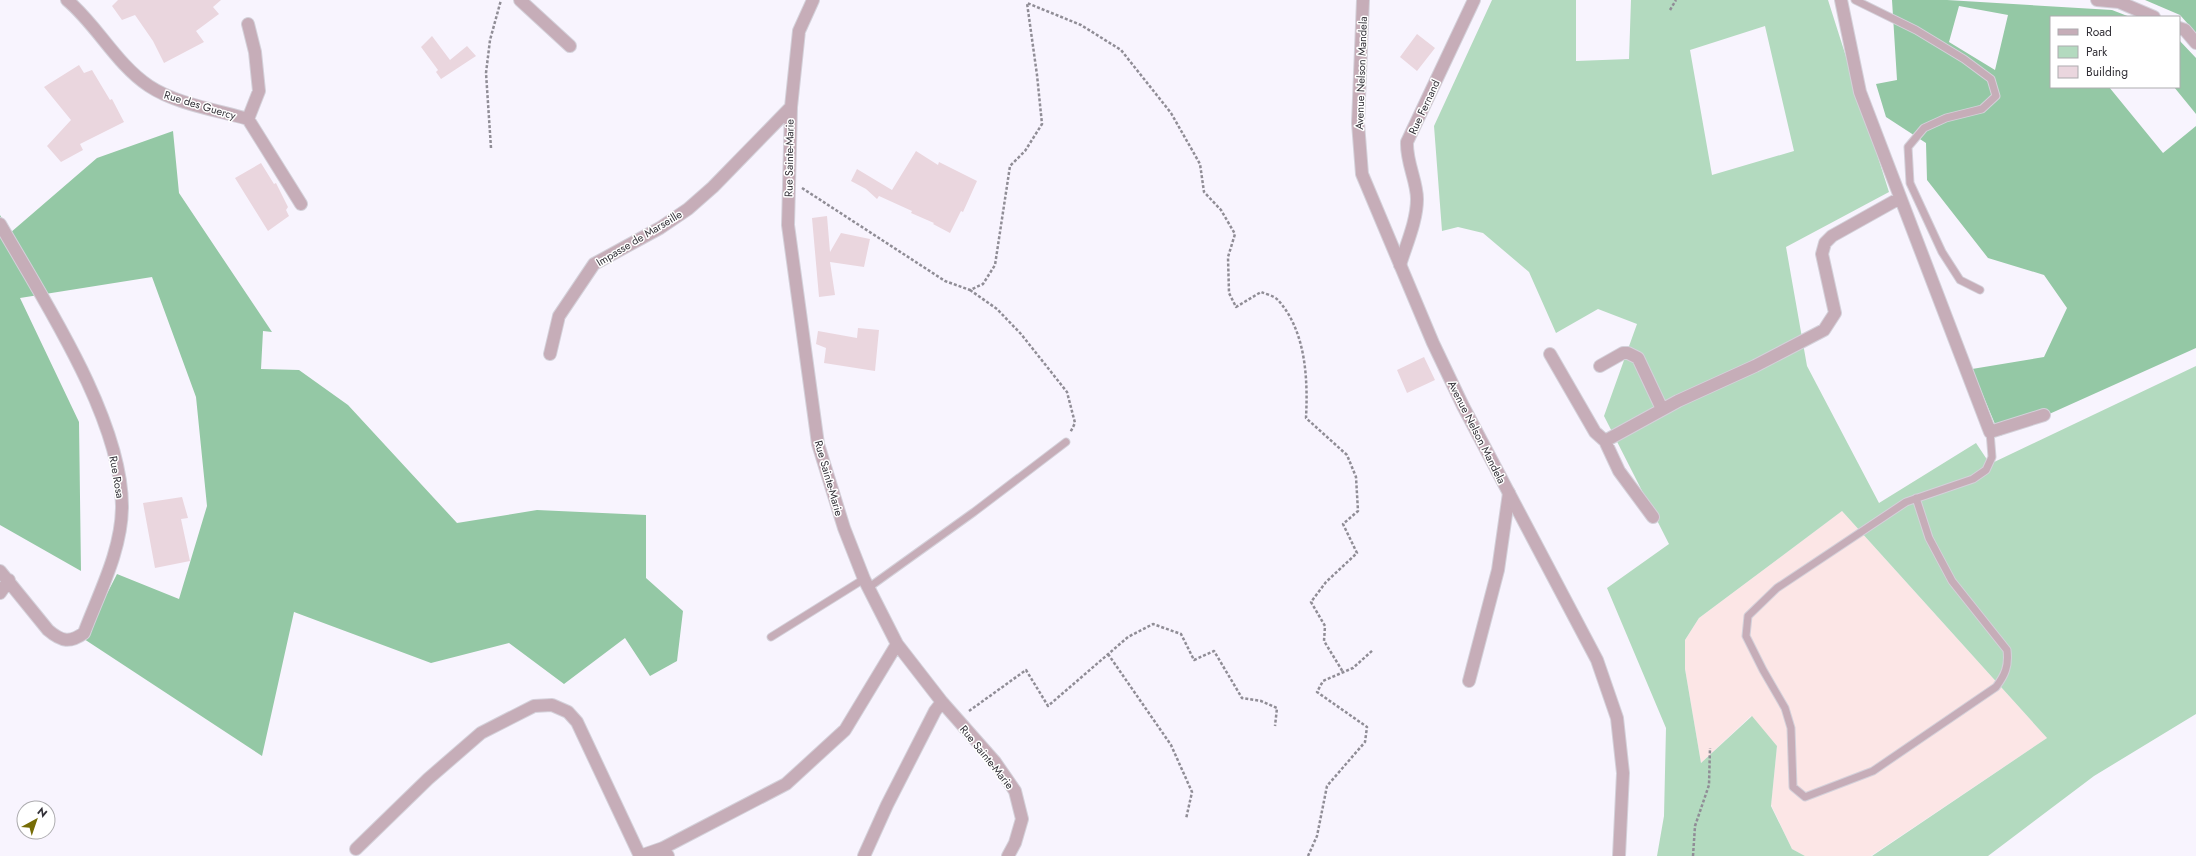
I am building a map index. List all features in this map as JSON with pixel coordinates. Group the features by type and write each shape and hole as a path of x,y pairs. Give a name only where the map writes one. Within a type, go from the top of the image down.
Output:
{"street":[{"name":"Rue des Guercy","path":"67,0 134,74 149,86 167,96 248,119 301,204"},
{"path":"520,0 570,46"},
{"name":"Rue Sainte-Marie","path":"812,0 799,31 791,107 788,225 818,444 844,528 866,584 897,644 942,702 995,762 1015,791 1022,819 1015,843 1008,856"},
{"name":"Avenue Nelson Mandela","path":"1364,0 1358,122 1362,174 1436,350 1597,660 1617,718 1623,773 1619,856"},
{"name":"Rue Fernand","path":"1400,265 1414,217 1417,199 1406,154 1407,142 1474,0"},
{"path":"1841,0 1860,92 1990,432 2044,415"},
{"path":"2097,0 2120,2 2152,16"},
{"path":"248,24 255,52 259,91 248,119"},
{"path":"2180,28 2185,30 2196,43"},
{"name":"Impasse de Marseille","path":"550,354 559,316 594,264 660,228 688,209 713,187 791,107"},
{"path":"1605,441 1662,409 1755,366 1824,330 1835,313 1822,254 1824,243 1832,236 1900,198"},
{"name":"Rue Rosa","path":"0,224 83,374 101,416 116,460 122,506 115,556 84,633 74,640 67,642 56,637 48,630 4,576"},
{"path":"1600,366 1623,353 1634,355 1638,358 1662,409"},
{"path":"1550,354 1595,432 1605,441 1619,471 1653,517"},
{"path":"1469,681 1498,570 1509,493"},
{"path":"0,593 4,576"},
{"path":"356,849 428,779 481,733 534,706 552,705 568,712 577,722 640,856 666,852 786,784 845,730 897,644"},
{"path":"864,856 887,805 935,711 942,702"}],"lane":[{"path":"1854,0 1916,30 1964,59 1991,79 1996,96 1982,109 1946,118 1924,128 1908,147 1910,183 1942,252 1960,280 1980,290"},
{"path":"1916,498 1929,538 1952,580 2007,650 2008,664 2004,676 1996,687 1873,771 1805,797 1793,787 1791,728 1785,708 1762,670 1746,636 1748,616 1777,588 1906,502 1916,498 1973,479 1986,470 1992,457 1990,432"},
{"path":"771,637 866,584 974,512 1066,442"}],"path":[{"path":"491,148 486,74 490,40 501,0"},
{"path":"1024,0 1027,3 1081,25 1121,50 1171,113 1200,164 1204,192 1221,210 1235,234 1228,257 1229,293 1236,307 1261,292 1277,299 1293,325 1306,365 1306,418 1347,455 1356,477 1358,511 1343,524 1357,553 1326,582 1311,602 1325,626 1324,641 1343,672"},
{"path":"1670,10 1676,0"},
{"path":"970,290 983,284 994,265 1010,166 1025,151 1042,124 1027,3"},
{"path":"788,179 945,281 970,290 997,309 1021,334 1067,392 1075,423 1066,442"},
{"path":"957,720 1026,670 1048,706 1128,637 1153,624 1181,634 1194,660 1214,651 1242,698 1261,701 1277,708 1275,726"},
{"path":"1308,856 1317,836 1327,786 1365,742 1368,727 1317,692 1323,681 1353,668 1373,650"},
{"path":"1108,654 1171,745 1192,792 1186,819"},
{"path":"1693,856 1695,826 1708,785 1710,748"}],"shaded area":[{"path":"1842,511 2047,738 1871,856 1805,856 1792,849 1771,805 1777,746 1751,716 1701,763 1685,669 1685,640 1699,618"}],"green space":[{"path":"1492,0 1576,0 1576,61 1629,59 1631,0 1828,0 1889,192 1786,247 1807,366 1879,503 1976,443 1990,464 2196,366 2196,714 2094,776 1988,856 1872,856 2047,738 1842,511 1699,618 1685,640 1685,669 1701,763 1752,716 1777,746 1771,806 1792,849 1805,856 1657,856 1664,816 1666,728 1607,588 1669,544 1604,416 1637,324 1598,309 1556,333 1529,272 1483,233 1458,227 1442,231 1434,126","holes":["1765,26 1794,151 1712,175 1690,50"]},
{"path":"1892,0 1947,0 2112,10 2127,16 2050,16 2050,88 2110,88 2163,153 2196,126 2196,348 2000,436 1972,369 2044,357 2067,308 2044,275 1988,258 1927,180 1926,143 1886,117 1876,84 1897,80","holes":["1959,6 2008,15 1995,70 1949,42"]},
{"path":"2145,0 2196,0 2196,33 2180,15"},
{"path":"2180,41 2196,58 2196,114 2175,88 2180,88"},
{"path":"173,131 179,193 272,332 263,331 261,369 299,370 348,405 457,523 537,510 646,515 646,578 683,611 677,661 650,676 625,638 564,684 509,643 431,663 294,612 262,756 84,639 117,574 179,599 207,506 196,397 152,277 20,298 79,422 81,571 0,525 0,215 10,233 97,158"}],"building":[{"path":"118,0 221,0 213,7 219,14 196,31 204,42 164,63 153,41 135,15 122,20 112,6"},
{"path":"1417,34 1435,48 1417,71 1400,57"},
{"path":"432,36 450,60 467,46 476,56 441,79 436,72 438,70 421,47"},
{"path":"79,65 84,73 92,70 110,100 112,99 124,122 80,144 83,150 61,162 47,146 71,120 44,87"},
{"path":"916,151 938,165 939,162 977,181 963,212 961,211 950,233 933,224 934,223 911,213 912,211 879,196 877,199 866,189 851,181 857,169 892,190"},
{"path":"261,163 274,184 276,183 288,207 286,210 289,216 268,231 235,178"},
{"path":"827,216 830,252 841,233 870,239 864,267 830,262 835,295 819,297 812,218"},
{"path":"858,328 879,330 875,371 824,363 826,348 816,344 818,331 857,338"},
{"path":"1424,357 1435,380 1407,393 1397,370"},
{"path":"182,497 188,518 181,519 190,561 155,568 143,503"}]}
